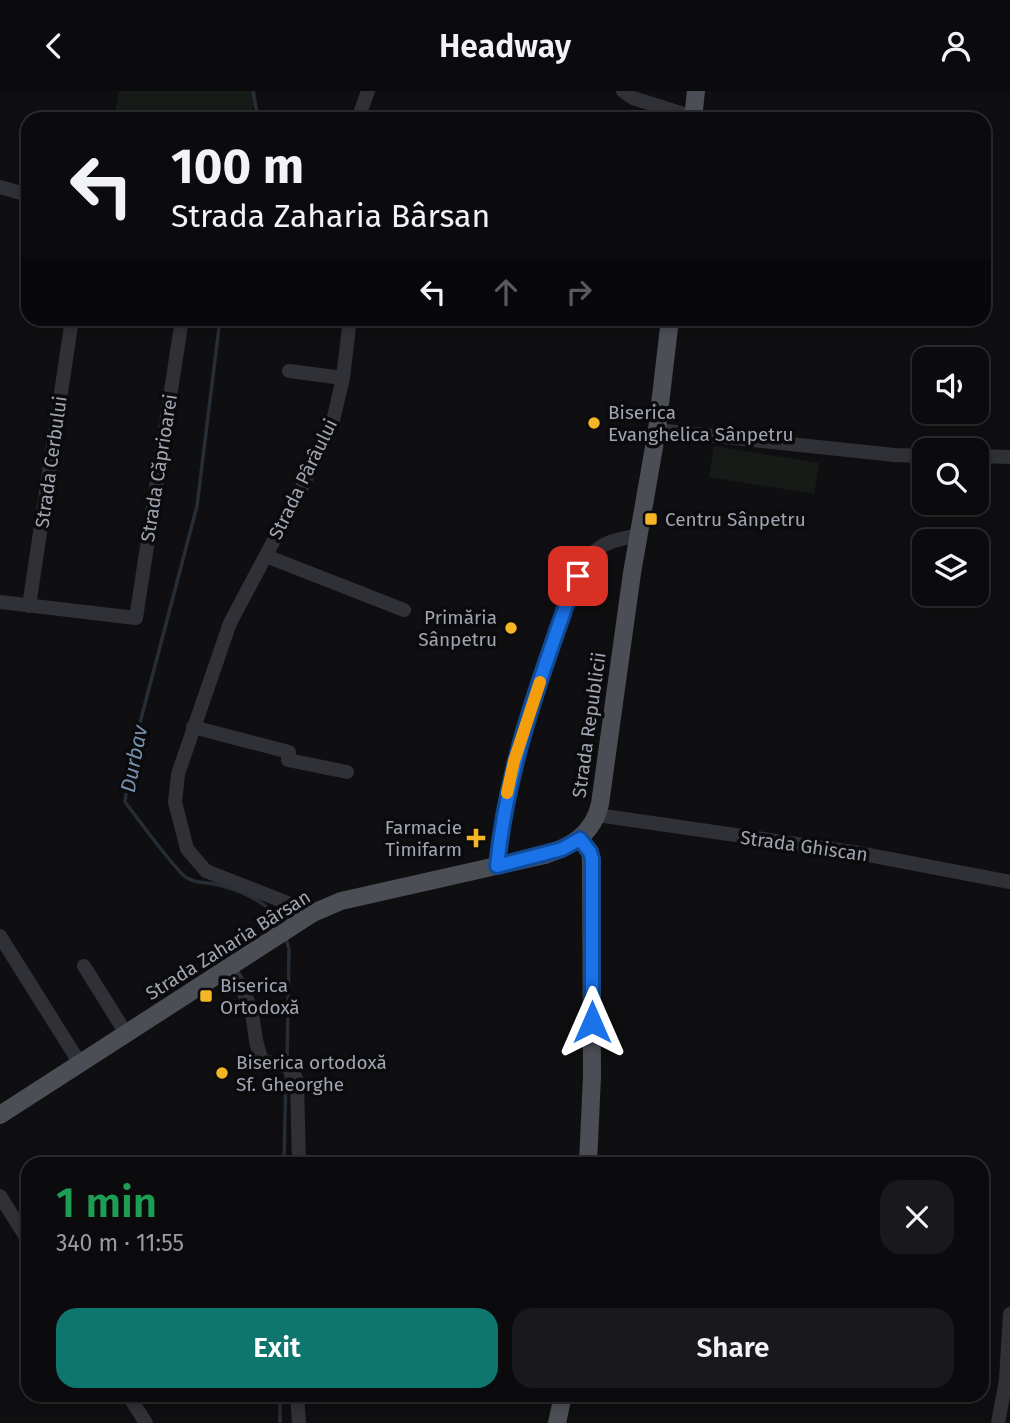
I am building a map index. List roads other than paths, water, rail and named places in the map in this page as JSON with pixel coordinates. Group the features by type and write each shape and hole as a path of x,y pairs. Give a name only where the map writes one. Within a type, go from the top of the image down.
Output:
{"main road":[{"path":"694,112 696,91"},
{"name":"Strada Republicii","path":"580,839 597,815 637,536 657,430 669,326"},
{"path":"580,839 592,859 593,1076 588,1157"},
{"name":"Strada Zaharia Bârsan","path":"0,1115 307,917 341,901 553,852 580,839"},
{"path":"557,1423 562,1402"}],"street":[{"path":"360,112 368,91"},
{"path":"623,91 633,98 675,112"},
{"path":"0,187 21,193"},
{"name":"Strada Cerbului","path":"29,606 71,326"},
{"name":"Strada Căprioarei","path":"29,606 136,618 181,326"},
{"name":"Strada Pârâului","path":"307,917 206,871 187,849 175,802 178,774 230,623 332,425 343,378 349,326"},
{"path":"289,371 343,378"},
{"path":"657,430 912,456"},
{"path":"989,456 1010,457"},
{"path":"497,866 514,761 570,594 586,562 606,542 637,536"},
{"name":"Strada Pârâului","path":"266,556 404,610"},
{"path":"0,602 29,606"},
{"path":"193,727 289,752 288,760 346,772"},
{"name":"Strada Ghiscan","path":"597,815 853,852 1010,882"},
{"path":"0,936 81,1065"},
{"path":"84,966 127,1035"},
{"path":"229,967 251,1009 263,1061 284,1066 296,1081 299,1157"},
{"path":"0,1196 21,1229"},
{"path":"998,1423 1006,1380 1010,1314"},
{"path":"132,1402 146,1423"},
{"path":"298,1402 299,1423"}],"waterway":[{"name":"Durbav","path":"253,91 257,112"},
{"name":"Durbav","path":"219,326 197,506 131,757 125,802 165,855 187,878 246,894 270,910 281,925"},
{"name":"Durbav","path":"286,939 289,949 287,1064"},
{"name":"Durbav","path":"284,1157 286,1071"},
{"name":"Durbav","path":"280,1402 280,1423"}],"place":[{"name":"Biserica Evanghelica Sânpetru","path":"594,423"},
{"name":"Centru Sânpetru","path":"651,519"},
{"name":"Primăria Sânpetru","path":"511,628"},
{"name":"Farmacie Timifarm","path":"476,838"},
{"name":"Biserica Ortodoxă","path":"206,996"},
{"name":"Biserica ortodoxă Sf. Gheorghe","path":"222,1073"}]}
